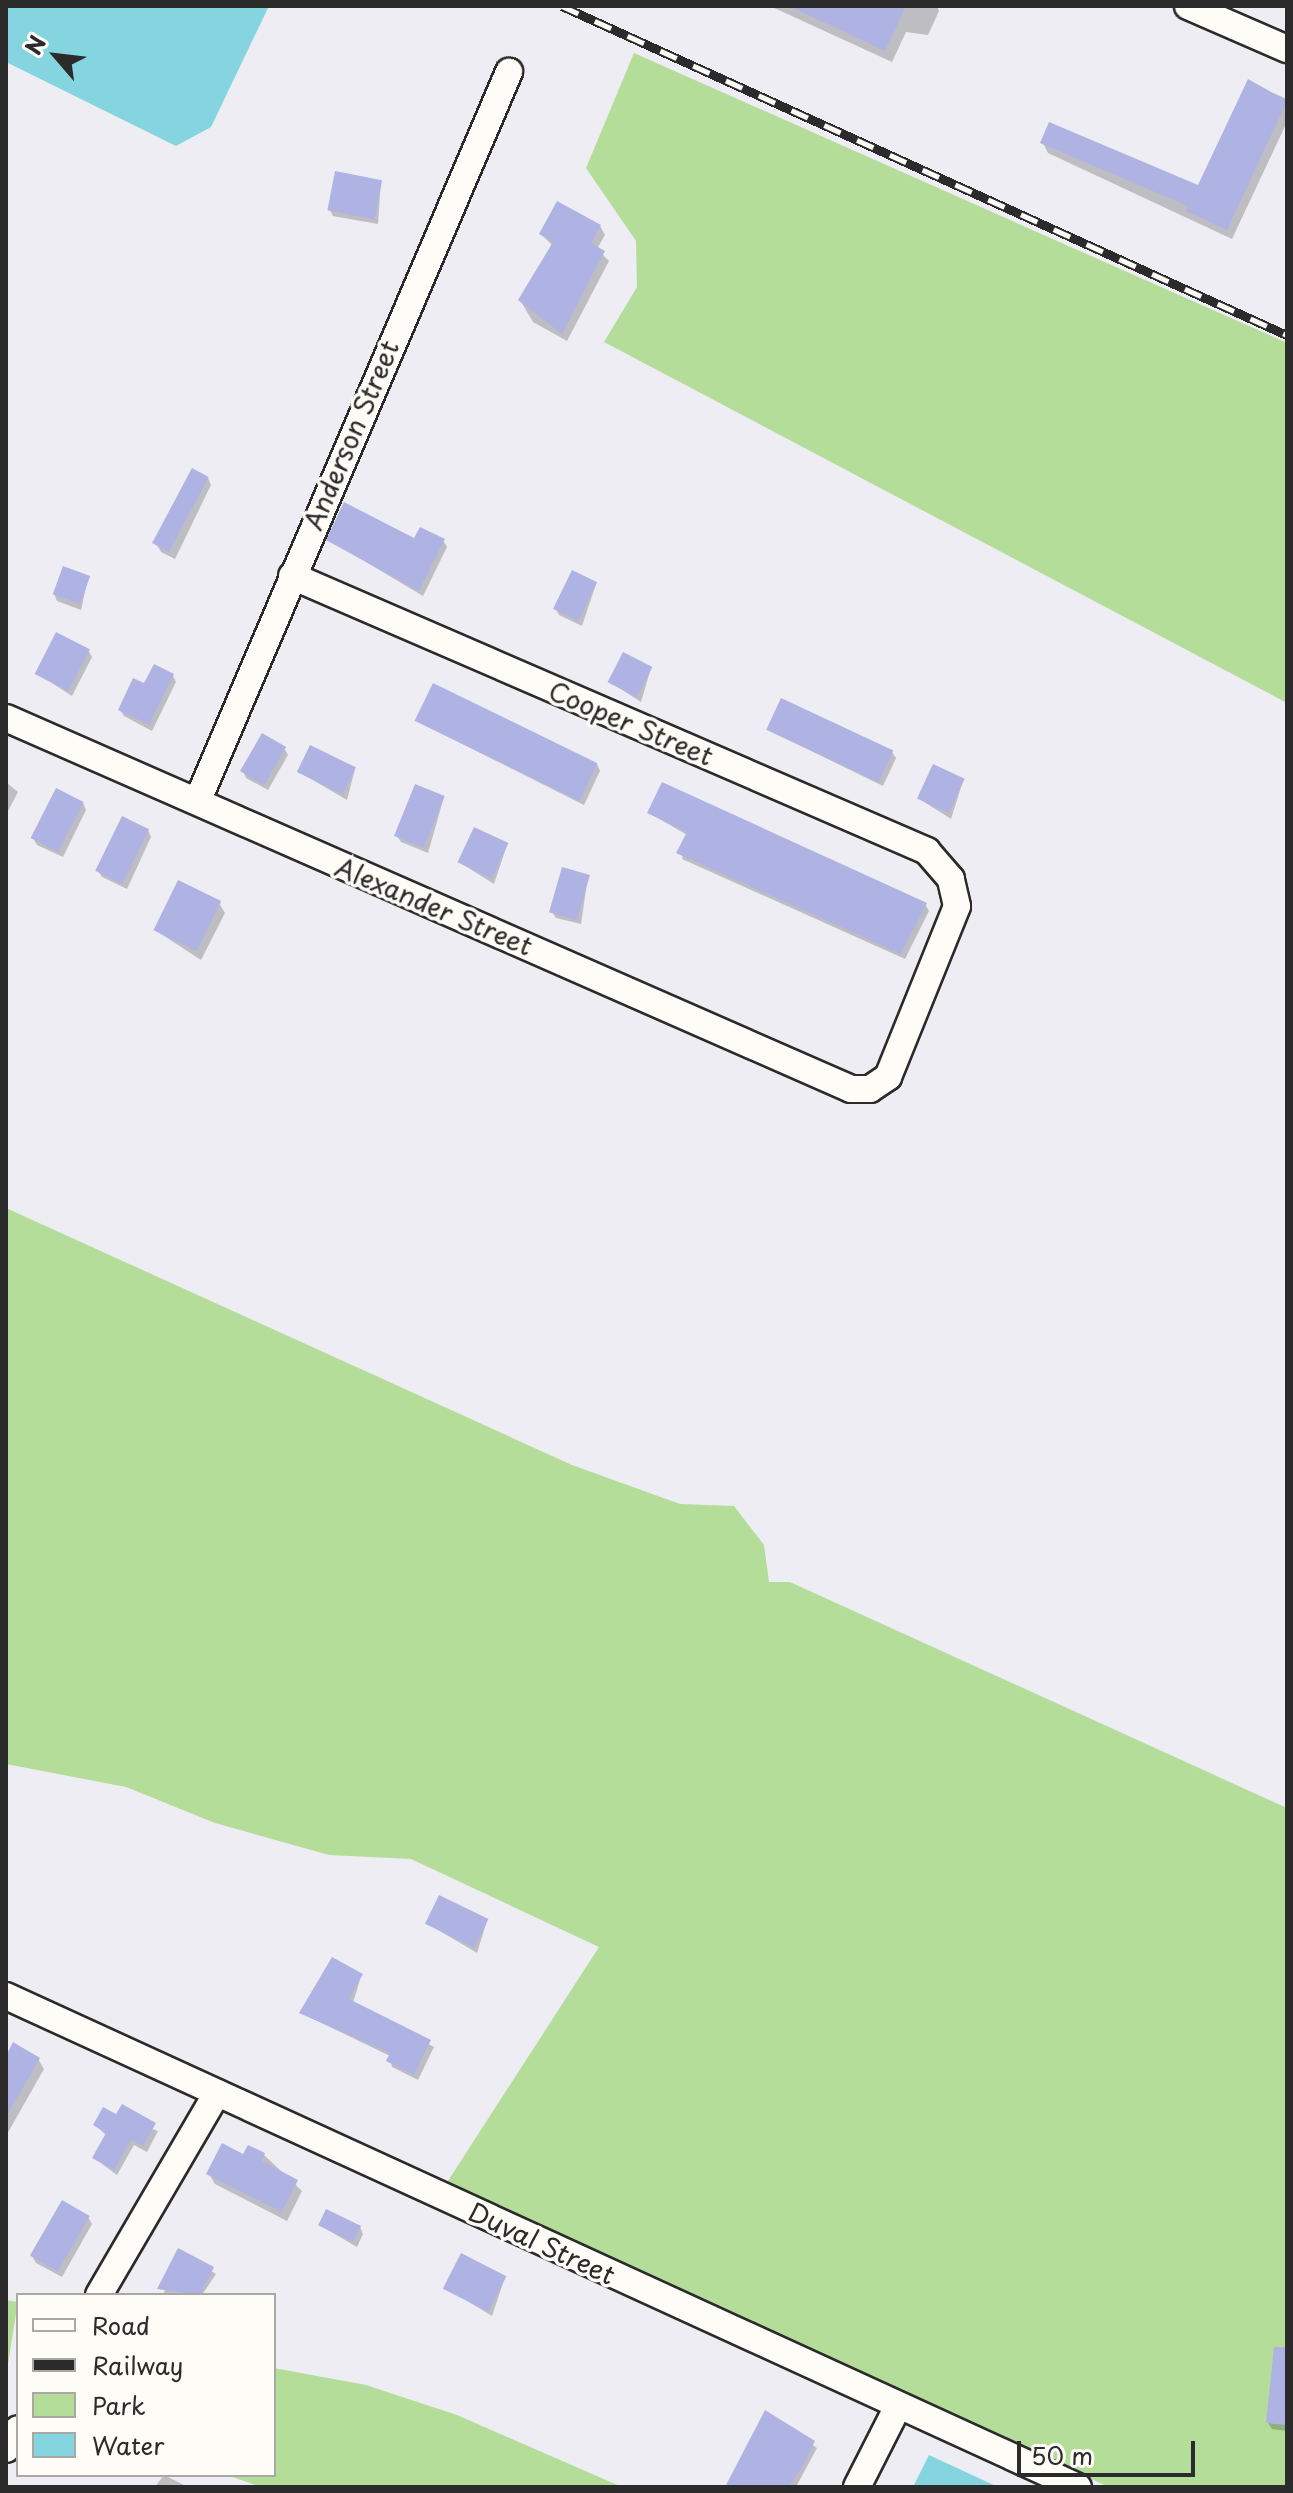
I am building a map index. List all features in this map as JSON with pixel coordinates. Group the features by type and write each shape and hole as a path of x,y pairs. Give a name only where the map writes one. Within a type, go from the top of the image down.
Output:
{"street":[{"path":"1188,6 1287,49"},
{"name":"Anderson Street","path":"198,800 509,72"},
{"name":"Cooper Street","path":"292,576 927,851 954,888 953,925 895,1067 863,1090"},
{"name":"Alexander Street","path":"6,718 863,1090"},
{"name":"Duval Street","path":"6,1996 897,2408 1078,2487"},
{"path":"100,2293 217,2093"},
{"path":"857,2487 897,2408"}],"green space":[{"path":"634,53 1287,343 1287,703 604,342 637,287 636,241 586,168"},
{"path":"6,1208 572,1465 680,1504 734,1506 764,1545 769,1582 790,1582 1287,1808 1287,2487 1109,2487 446,2184 599,1947 411,1859 329,1855 215,1823 126,1787 6,1764"},
{"path":"6,2300 16,2302 16,2314 6,2377"},
{"path":"276,2368 366,2385 457,2415 622,2487 261,2487 233,2477 276,2477"}],"water":[{"path":"6,6 269,6 211,127 176,146 6,62"},
{"path":"929,2455 998,2487 913,2487"}],"building":[{"path":"789,6 906,6 885,51"},
{"path":"1248,79 1287,101 1227,230 1186,211 1188,206 1040,143 1049,122 1198,185"},
{"path":"335,171 382,180 374,219 327,210"},
{"path":"557,201 601,225 591,243 605,251 562,334 518,300 553,242 539,234"},
{"path":"192,468 209,477 169,552 152,543"},
{"path":"344,502 414,538 420,527 445,539 419,591 326,540"},
{"path":"63,566 90,576 80,604 53,594"},
{"path":"572,570 597,582 578,621 553,609"},
{"path":"56,632 90,649 69,691 35,674"},
{"path":"623,652 652,667 637,697 608,682"},
{"path":"154,664 174,674 149,725 118,710 133,678 144,683"},
{"path":"433,683 597,763 579,801 415,721"},
{"path":"781,698 893,750 879,782 766,730"},
{"path":"262,733 286,747 264,785 240,771"},
{"path":"310,745 356,767 343,794 297,772"},
{"path":"933,764 965,779 949,813 917,798"},
{"path":"662,782 927,903 901,954 676,853 687,832 647,813"},
{"path":"415,784 445,796 424,848 394,836"},
{"path":"56,788 84,802 58,852 31,838"},
{"path":"122,816 149,829 122,884 95,871"},
{"path":"474,827 508,843 492,878 458,862"},
{"path":"562,867 590,875 577,920 549,912"},
{"path":"178,880 221,901 197,951 153,930"},
{"path":"439,1895 488,1919 474,1948 425,1924"},
{"path":"332,1957 363,1974 349,1999 431,2040 414,2075 386,2061 390,2053 299,2013"},
{"path":"13,2042 40,2058 6,2117 6,2056"},
{"path":"122,2104 156,2123 143,2146 131,2140 114,2170 92,2158 106,2133 93,2125 103,2107 116,2114"},
{"path":"222,2143 243,2154 248,2145 265,2153 262,2161 298,2180 282,2212 206,2174"},
{"path":"62,2200 90,2216 58,2271 30,2255"},
{"path":"326,2209 361,2226 353,2242 318,2225"},
{"path":"178,2248 214,2267 201,2293 157,2289"},
{"path":"461,2253 506,2276 488,2312 443,2289"},
{"path":"1274,2347 1287,2347 1287,2425 1266,2423"},
{"path":"765,2410 815,2441 802,2467 789,2487 725,2487"}],"railway":[{"path":"562,6 1287,335"}]}
